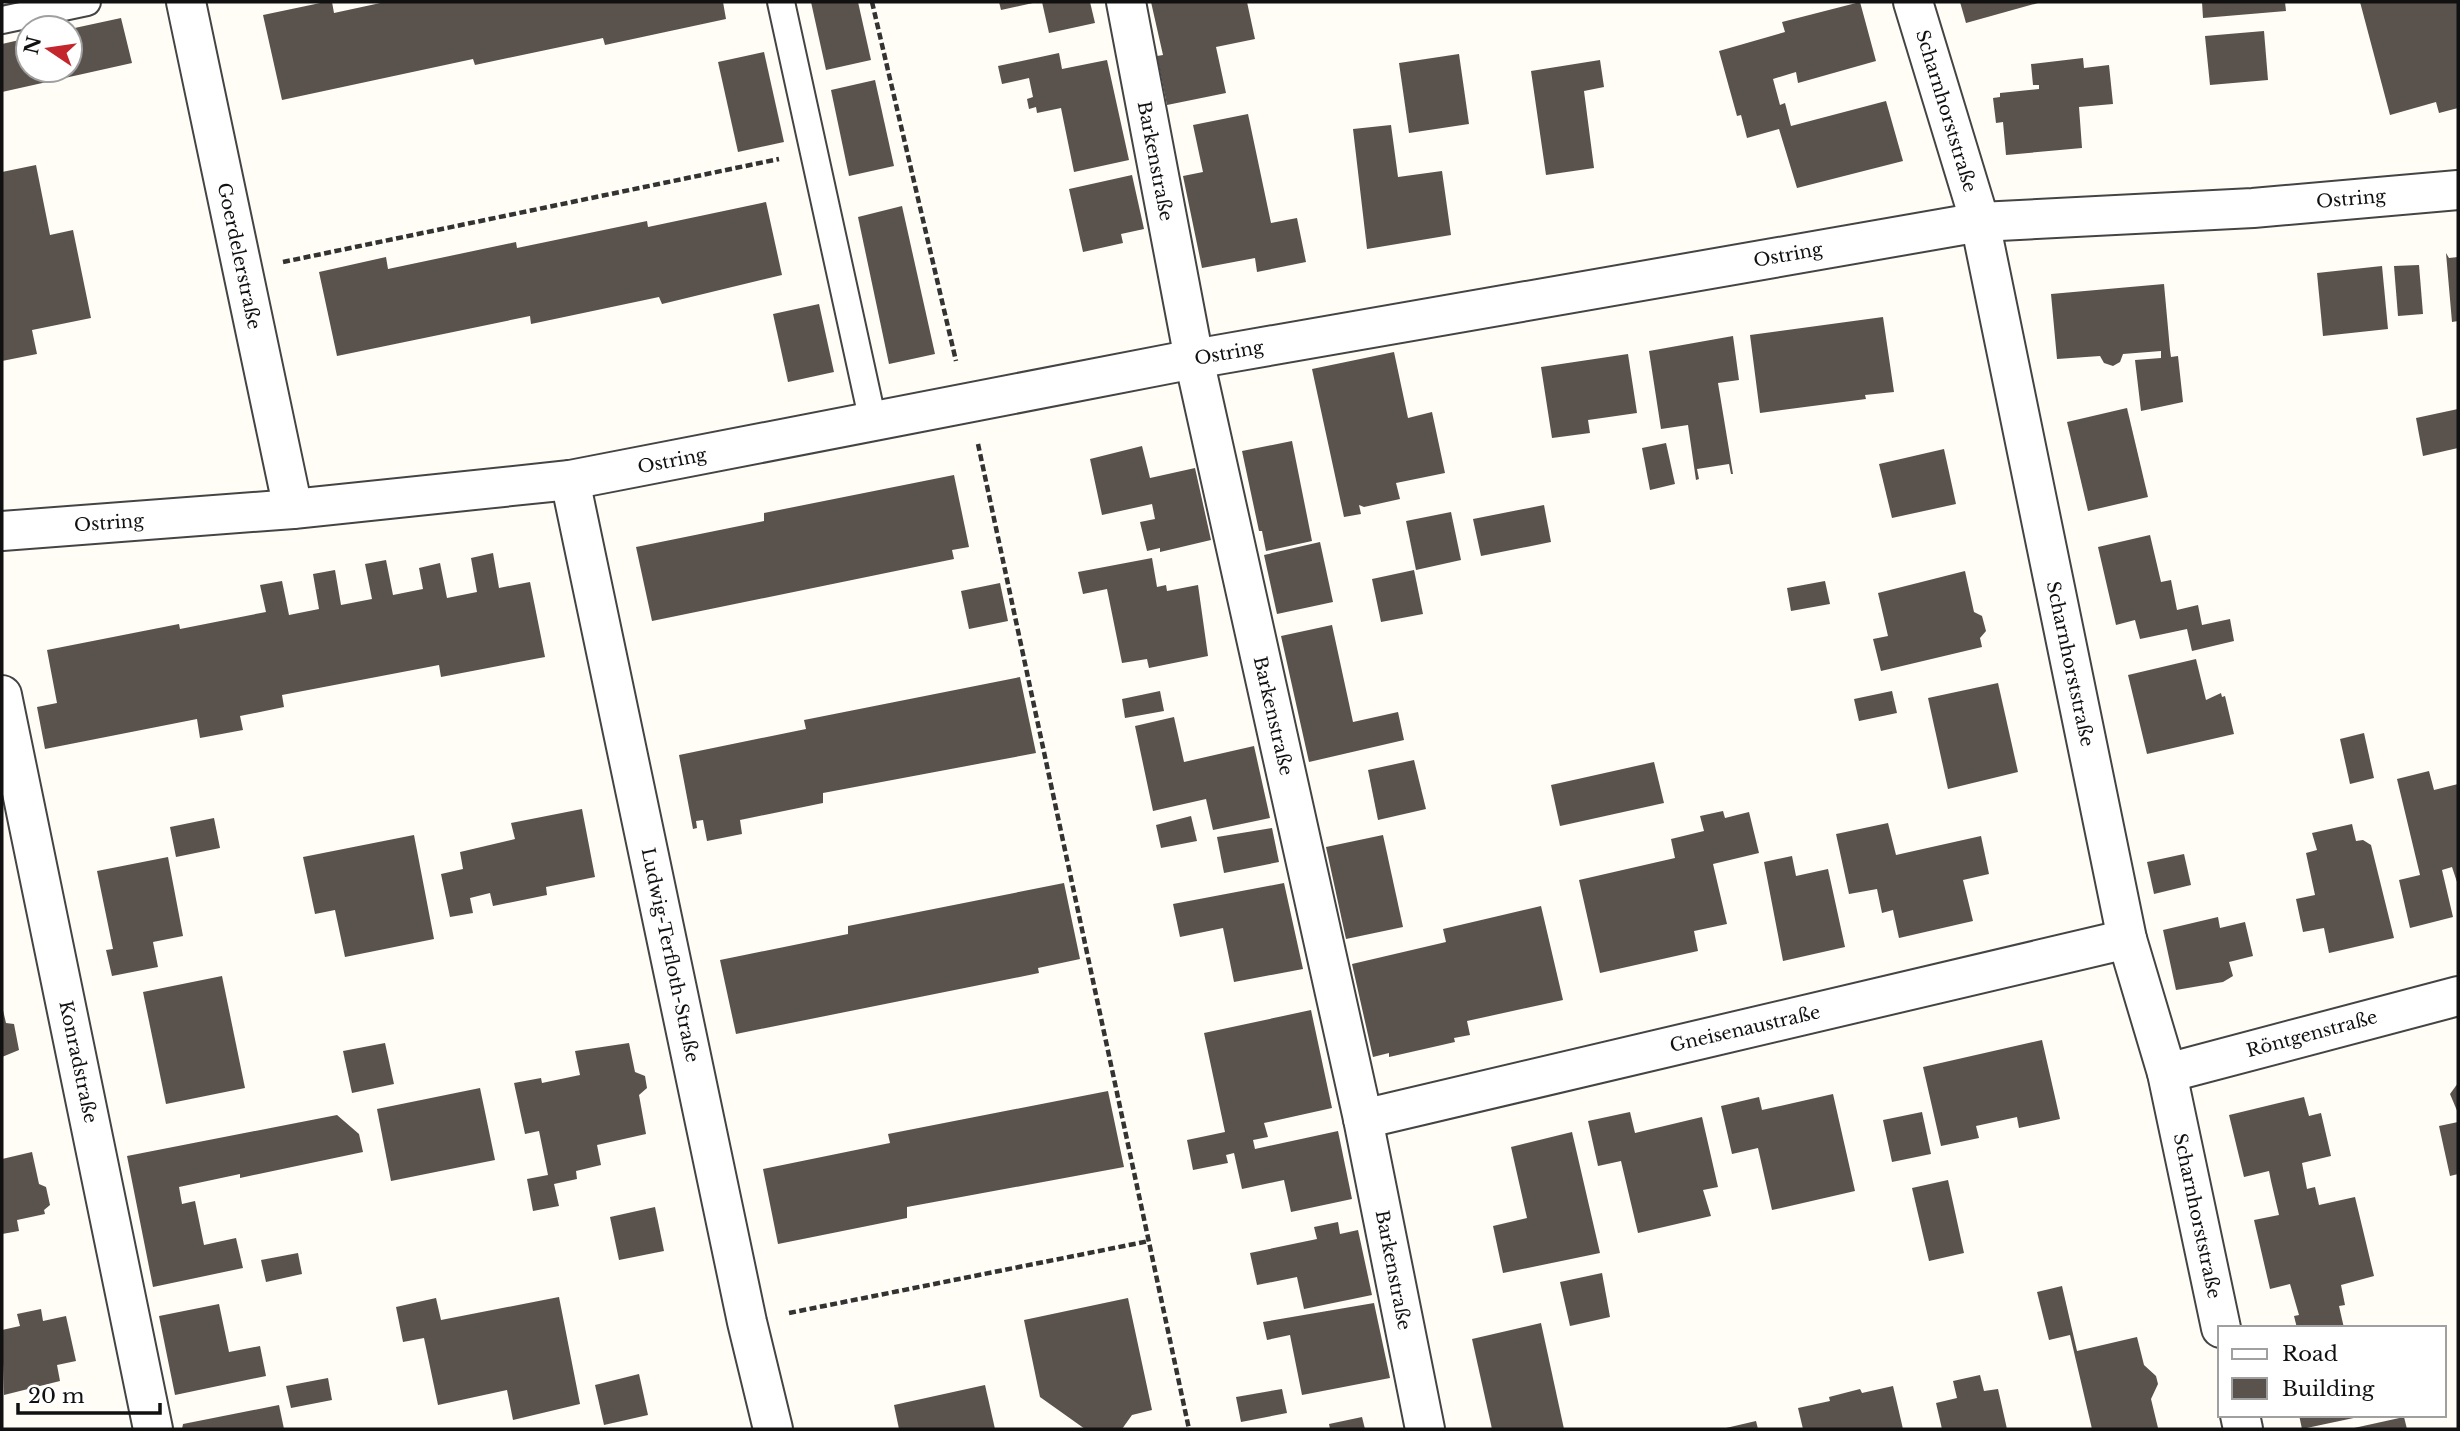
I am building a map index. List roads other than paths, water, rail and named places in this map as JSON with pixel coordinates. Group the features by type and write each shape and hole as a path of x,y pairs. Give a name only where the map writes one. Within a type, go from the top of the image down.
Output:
{"street":[{"name":"Goerdelerstraße","path":"186,2 293,509"},
{"name":"Barkenstraße","path":"1126,2 1194,359 1363,1119 1425,1429"},
{"name":"Scharnhorststraße","path":"1913,2 1980,222 2127,939 2167,1073 2221,1326"},
{"name":"Ostring","path":"2,531 293,509 570,480 1194,359 1980,222 2253,208 2458,190"},
{"name":"Ludwig-Terfloth-Straße","path":"570,480 747,1322 774,1429"},
{"name":"Konradstraße","path":"2,695 153,1429"},
{"name":"Gneisenaustraße","path":"1363,1119 2127,939"},
{"name":"Röntgenstraße","path":"2167,1073 2458,996"}],"lane":[{"path":"2,20 87,2"},
{"path":"781,2 873,422"}]}
